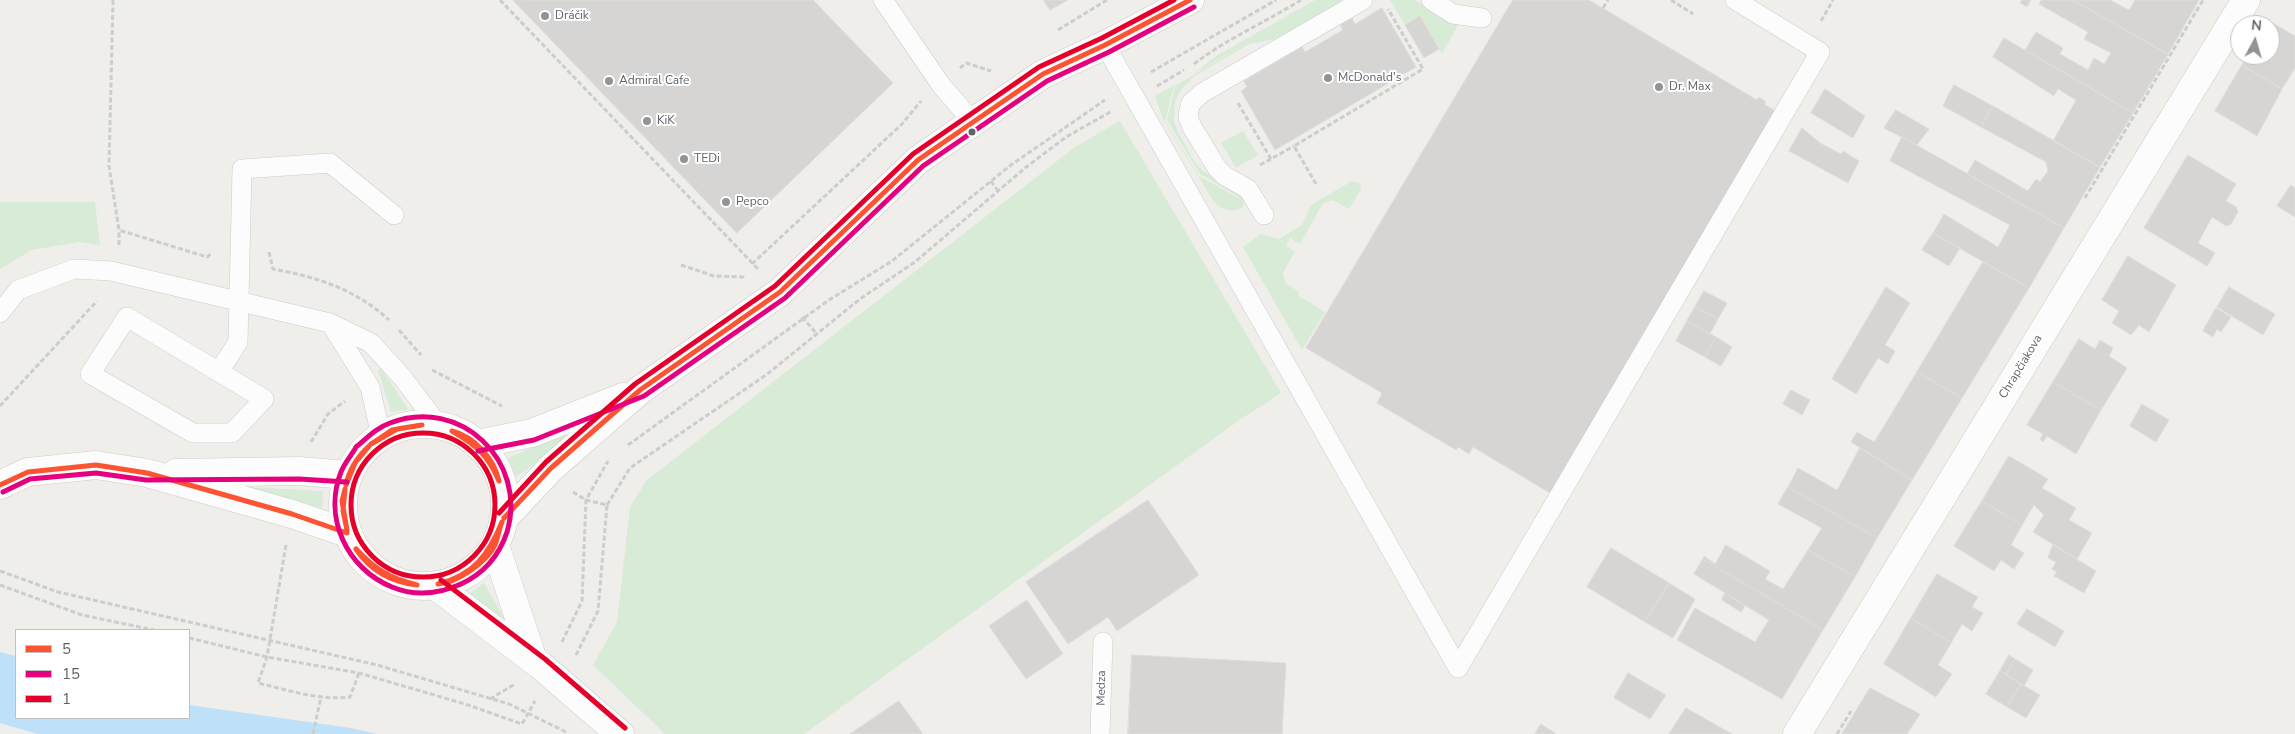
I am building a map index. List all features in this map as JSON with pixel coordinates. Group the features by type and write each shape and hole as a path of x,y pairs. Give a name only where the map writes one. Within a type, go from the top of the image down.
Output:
{"street":[{"path":"504,518 551,468 640,390 780,292 918,160 1042,74 1105,45 1190,0"},
{"name":"Chrapčiakova","path":"1797,734 2246,0"},
{"path":"477,444 532,433 640,390"},
{"path":"412,425 439,426 459,432 477,444 494,465 504,491 504,518 495,545 480,564 459,578 436,586 408,585 382,575 361,557 347,533 343,514 343,494 348,475 361,453 381,436 399,428 412,425"},
{"path":"0,485 28,472 96,465 147,473 292,514 347,533"},
{"path":"147,473 299,470 348,475"},
{"path":"495,545 542,667"},
{"path":"436,586 542,667 620,734"}],"lane":[{"path":"883,0 941,85 973,122"},
{"path":"1264,215 1248,190 1217,168 1188,118 1191,102 1202,93 1363,0"},
{"path":"1430,0 1453,14 1482,18"},
{"path":"1105,45 1458,668 1820,52 1735,0"},
{"path":"220,370 238,342 242,169 330,163 394,215"},
{"path":"0,313 18,290 74,269 111,271 330,323 371,343 402,377 439,426"},
{"path":"127,317 220,370 264,399 232,434 193,433 90,374 127,317"},
{"path":"330,323 370,387 381,436"},
{"name":"Medza","path":"1100,734 1103,642"}],"path":[{"path":"113,0 109,166 119,230 208,257 215,251"},
{"path":"500,0 780,292 817,334"},
{"path":"1158,68 1276,0"},
{"path":"542,667 575,656 598,611 608,505 630,468 766,375 860,299 915,262 998,191 1066,137 1191,66 1208,52 1267,21 1301,0"},
{"path":"1603,8 1608,0"},
{"path":"1670,0 1693,14"},
{"path":"1234,181 1423,69 1388,9"},
{"path":"1224,80 1271,159"},
{"path":"625,447 830,300 892,261 1011,164 1100,104"},
{"path":"1294,146 1316,184"},
{"path":"991,181 998,191"},
{"path":"0,406 97,301"},
{"path":"423,371 430,369 507,408"},
{"path":"307,447 328,414 350,397"},
{"path":"490,699 542,667 559,648 582,601 586,500 610,458"},
{"path":"566,488 586,500 608,505"},
{"path":"288,539 267,657 258,683 321,697 350,696 359,673"},
{"path":"0,571 58,592 377,666 509,704 570,734"},
{"path":"0,585 82,615 149,629"},
{"path":"190,638 267,657 359,673 465,704 522,724 544,685 542,667"},
{"path":"313,734 321,697"}],"green space":[{"path":"1315,0 1344,0 1277,39 1249,44 1193,77 1180,91 1175,103 1174,121 1194,161 1203,171 1240,192 1245,202 1242,208 1238,210 1224,209 1214,202 1163,119 1155,96 1174,85 1165,121 1199,176 1237,197 1240,201 1238,196 1200,174 1167,120 1175,86 1257,37 1195,73 1216,56"},
{"path":"1390,0 1414,0 1458,25 1442,54 1420,16 1405,25"},
{"path":"1120,121 1281,393 1241,419 804,734 665,734 593,665 617,622 630,507 647,480 1075,147"},
{"path":"1243,131 1258,155 1236,168 1221,143"},
{"path":"1352,181 1360,184 1361,189 1349,209 1333,200 1323,203 1300,244 1290,238 1286,246 1295,251 1283,273 1285,283 1298,291 1299,296 1325,312 1302,350 1243,247 1261,234 1279,239 1302,225 1311,205"},
{"path":"0,202 95,202 100,245 79,242 32,250 0,269"},
{"path":"381,368 408,409 391,412 378,370"},
{"path":"581,426 584,430 516,477 508,458"},
{"path":"247,487 323,491 322,508 246,493"},
{"path":"484,583 510,628 506,632 470,593"}],"water":[{"path":"0,652 15,656 15,719 190,719 190,705 351,728 377,734 37,734 0,723"}],"building":[{"path":"513,0 813,0 893,83 737,233"},
{"path":"1044,0 1068,0 1050,10"},
{"path":"1513,0 1589,0 1757,100 1759,97 1766,102 1764,104 1777,112 1550,493 1473,447 1469,454 1458,447 1456,450 1377,403 1382,393 1306,348"},
{"path":"2022,0 2031,0 2027,7 2020,3"},
{"path":"2042,0 2073,0 2168,54 2133,113 2025,50 2036,32 2063,48 2060,54 2088,70 2094,58 2104,64 2111,53 2084,39 2088,32 2039,4"},
{"path":"2073,0 2110,0 2129,10 2135,0 2199,0 2168,54"},
{"path":"1382,8 1416,67 1275,150 1241,91 1247,87 1244,81 1302,47 1305,52 1343,30 1340,25 1352,18 1355,24"},
{"path":"1420,16 1439,49 1424,58 1405,25"},
{"path":"2280,27 2295,36 2295,68 2282,89 2242,65 2280,65"},
{"path":"2004,38 2133,113 2100,167 2053,141 2076,100 2058,89 2054,96 1993,57"},
{"path":"2242,65 2282,89 2257,136 2215,111"},
{"path":"1954,85 1993,106 1981,127 1943,106"},
{"path":"1825,89 1865,116 1853,138 1811,113"},
{"path":"1993,106 2100,167 2064,228 1967,174 1975,160 2028,191 2036,179 2040,182 2048,171 2046,162 1981,127"},
{"path":"1896,110 1929,129 1917,145 1884,128"},
{"path":"1802,128 1820,143 1841,154 1843,151 1859,161 1848,183 1789,151"},
{"path":"1902,137 2064,228 2029,288 1933,233 1944,214 1998,247 2010,225 1890,161"},
{"path":"2188,155 2236,184 2226,201 2236,207 2238,212 2231,224 2226,226 2212,217 2198,243 2215,253 2207,266 2144,228"},
{"path":"2291,185 2295,188 2295,217 2277,206"},
{"path":"1933,233 1960,248 1949,266 1922,250"},
{"path":"2128,256 2176,285 2149,332 2139,325 2131,335 2112,323 2119,311 2102,300"},
{"path":"1983,262 2029,288 1962,398 1917,372"},
{"path":"1886,287 1910,303 1885,345 1895,351 1888,364 1878,358 1856,394 1832,379"},
{"path":"2229,287 2275,314 2263,335 2217,307"},
{"path":"1704,291 1727,303 1718,319 1695,307"},
{"path":"1695,307 1718,319 1710,334 1687,321"},
{"path":"2216,308 2231,317 2221,332 2217,329 2213,337 2203,331"},
{"path":"1687,321 1716,337 1705,357 1676,341"},
{"path":"1716,337 1732,347 1721,366 1705,357"},
{"path":"2079,339 2095,349 2100,340 2113,348 2109,356 2127,368 2101,410 2053,382"},
{"path":"1917,372 1962,398 1912,480 1851,442 1857,432 1874,442"},
{"path":"2053,382 2101,410 2076,454 2047,436 2043,442 2040,439 2043,434 2027,425"},
{"path":"1791,390 1810,400 1802,415 1783,404"},
{"path":"2142,404 2169,420 2156,442 2130,426"},
{"path":"1860,448 1912,480 1877,538 1788,487 1798,468 1837,490"},
{"path":"2009,456 2048,479 2042,488 2076,508 2069,520 2092,533 2077,559 2033,532 2044,515 2034,505 2022,525 1982,501"},
{"path":"1788,487 1877,538 1855,577 1808,550 1822,528 1778,504"},
{"path":"1148,500 1199,575 1117,631 1108,617 1068,644 1026,582"},
{"path":"1982,501 2022,525 2011,545 2024,553 2014,569 2001,560 1994,571 1954,546"},
{"path":"1726,545 1770,571 1765,579 1783,589 1808,550 1855,577 1823,630 1703,559 1704,556 1715,564"},
{"path":"2053,545 2096,571 2084,593 2054,576 2057,572 2052,569 2056,562 2048,558"},
{"path":"1611,548 1669,583 1645,622 1587,587"},
{"path":"1703,559 1823,630 1782,699 1677,640 1695,608 1755,642 1769,620 1694,574"},
{"path":"1937,574 1978,597 1972,607 1983,613 1972,631 1962,624 1951,643 1911,618"},
{"path":"1669,583 1695,599 1673,638 1645,622"},
{"path":"1725,593 1745,606 1741,612 1722,600"},
{"path":"1027,600 1063,654 1026,679 989,626"},
{"path":"2027,609 2064,631 2055,647 2017,624"},
{"path":"1911,618 1951,643 1938,665 1952,674 1936,697 1884,664"},
{"path":"1132,655 1286,663 1282,734 1128,734"},
{"path":"2009,655 2015,659 2006,674 2000,671"},
{"path":"2015,659 2033,670 2024,686 2006,674"},
{"path":"2000,671 2021,684 2007,707 1986,694"},
{"path":"1628,673 1666,695 1650,719 1614,698"},
{"path":"2021,684 2040,695 2026,718 2007,707"},
{"path":"1870,688 1920,714 1907,734 1842,734"},
{"path":"899,701 923,734 850,734"},
{"path":"1686,708 1732,734 1669,734"},
{"path":"1541,724 1555,733 1555,734 1535,734"}],"transit line":[{"name":"1","path":"499,513 546,462 635,384 775,286 913,154 1039,67 1102,38 1174,0"},
{"name":"5","path":"504,518 551,468 640,390 780,292 918,160 1043,74 1105,45 1190,0"},
{"name":"15","path":"478,451 534,440 644,396 785,298 923,166 1047,81 1109,52 1194,7"},
{"name":"15","path":"355,449 345,463 336,489 335,507 337,524 351,555 376,579 392,587 410,592 436,592 470,580 490,563 504,541 511,506 507,481 498,459 483,441 463,427 441,419 416,417 385,425 356,447"},
{"name":"5","path":"371,444 392,430 422,425"},
{"name":"5","path":"371,444 397,429 422,425"},
{"name":"5","path":"452,431 468,438 482,450 493,465 499,481"},
{"name":"5","path":"452,431 468,441 486,457 499,481"},
{"name":"1","path":"423,433 451,438 474,454 490,477 495,505 490,533 474,556 451,572 423,577 395,572 372,556 356,533 351,505 356,477 372,454 395,438 423,433"},
{"name":"5","path":"346,485 355,463 370,445"},
{"name":"5","path":"346,485 355,463 370,445"},
{"name":"5","path":"0,485 28,472 96,465 147,473 292,514 347,533"},
{"name":"15","path":"3,492 30,479 96,473 146,480 299,479 347,482"},
{"name":"5","path":"345,489 343,511 347,530"},
{"name":"5","path":"345,489 342,501 347,530"},
{"name":"5","path":"438,584 461,575 479,562 492,544 502,522"},
{"name":"5","path":"438,584 454,580 478,565 495,545 502,522"},
{"name":"5","path":"356,549 384,572 417,585"},
{"name":"5","path":"356,549 368,563 382,574 399,581 417,585"},
{"name":"1","path":"441,580 545,659 625,728"}],"place":[{"name":"Dráčik","path":"545,16"},
{"name":"McDonald's","path":"1328,78"},
{"name":"Admiral Cafe","path":"609,81"},
{"name":"Dr. Max","path":"1659,87"},
{"name":"KiK","path":"647,121"},
{"name":"TEDi","path":"684,159"},
{"name":"Pepco","path":"726,202"}]}
